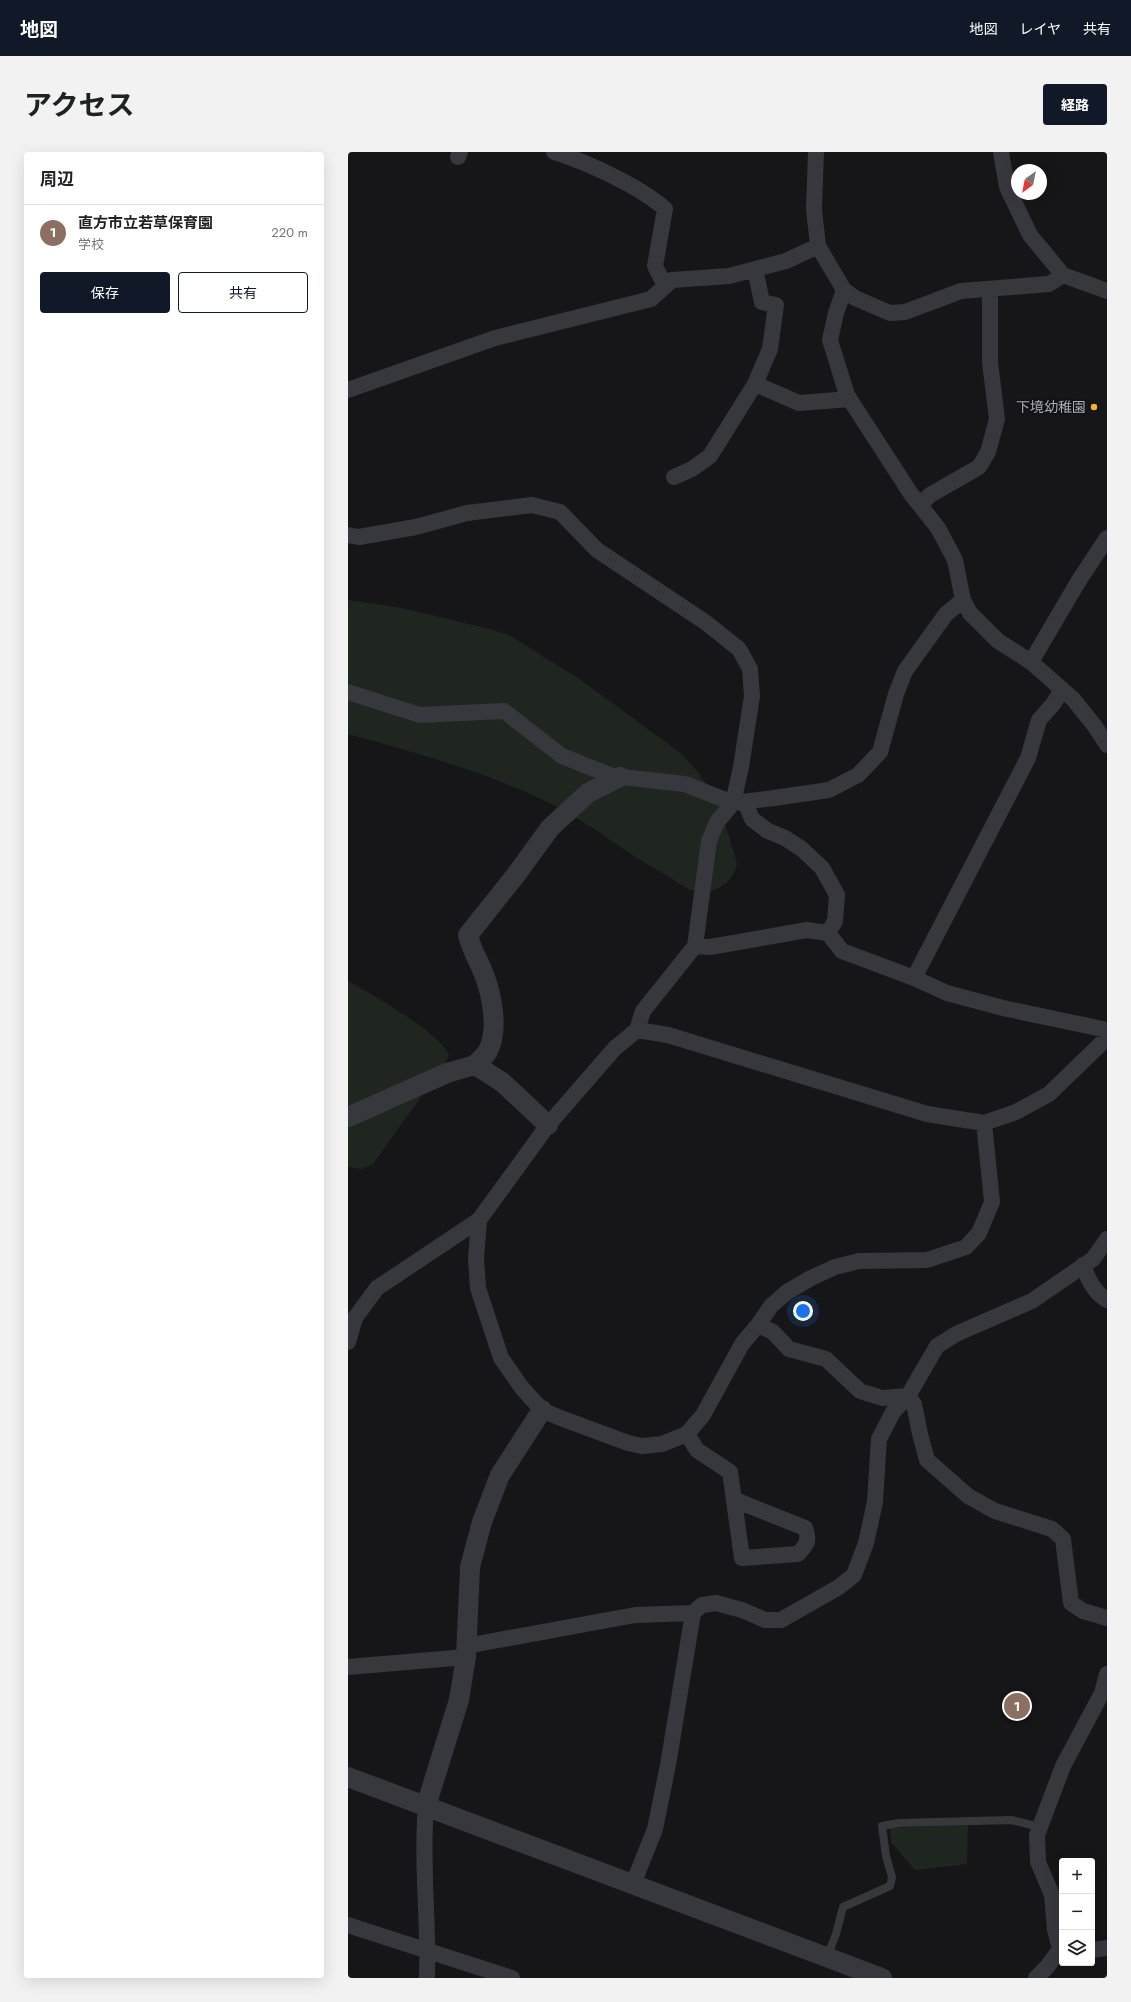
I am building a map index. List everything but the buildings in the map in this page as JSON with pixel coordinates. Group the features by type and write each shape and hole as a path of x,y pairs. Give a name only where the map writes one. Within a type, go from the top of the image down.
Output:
{"street":[{"path":"554,152 575,158 654,198 665,209 655,266 665,286"},
{"path":"816,152 814,209 818,246 844,290 855,298 890,313 905,312 961,291 1049,284 1063,275"},
{"path":"1002,152 1007,187 1030,234 1063,275 1107,291"},
{"path":"348,390 495,338 651,299 672,280 729,276 786,261 818,246"},
{"path":"674,477 692,470 710,456 755,384 770,349 776,305 762,302 755,269"},
{"path":"920,505 930,495 979,467 988,452 997,419 990,362 990,289"},
{"path":"844,290 836,312 830,340 850,399 920,505 938,528 955,560 964,600 970,613 998,641 1031,662 1062,689 1094,725 1107,745"},
{"path":"755,384 799,403 850,399"},
{"path":"348,535 359,537 416,527 467,513 532,505 560,512 597,550 705,622 739,649 750,670 752,696 742,766 739,802 752,819 768,831 785,838 802,849 822,868 837,895 836,921 828,933"},
{"path":"1031,662 1078,582 1107,538"},
{"path":"348,692 420,714 504,711 562,756 612,776 685,784 739,802 829,790 858,776 880,752 896,694 905,671 946,614 964,600"},
{"path":"914,978 1028,758 1039,720 1054,703 1062,689"},
{"path":"348,1117 447,1073 475,1065 487,1051 493,1030 491,1000 483,972 470,947 468,935 550,828 588,793 620,777"},
{"path":"348,1342 355,1318 377,1288 480,1220 548,1125 616,1048 637,1030 643,1011 695,946 709,841 717,822 739,802"},
{"path":"695,946 710,947 807,930 828,933 842,951 954,995 1003,1008 1107,1030"},
{"path":"637,1030 668,1035 927,1114 984,1123 1016,1112 1049,1094 1107,1038"},
{"path":"475,1065 502,1082 548,1125"},
{"path":"480,1220 476,1259 478,1288 501,1358 522,1388 542,1410 642,1446 662,1444 687,1434 703,1415 742,1344 771,1306 787,1292 811,1278 835,1267 859,1261 927,1260 966,1247 979,1232 992,1202 984,1123"},
{"path":"633,1884 655,1829 668,1765 693,1613 702,1605 716,1602 742,1610 765,1620 781,1620 839,1587 854,1575 866,1543 875,1502 879,1439 894,1412 908,1396 937,1346 956,1334 1032,1301 1093,1259 1107,1239"},
{"path":"1084,1266 1089,1282 1102,1298 1107,1300"},
{"path":"758,1325 773,1332 789,1348 826,1358 860,1391 882,1398 908,1396"},
{"path":"908,1396 914,1404 927,1460 968,1496 995,1510 1052,1529 1063,1539 1070,1603 1083,1611 1107,1618"},
{"path":"427,1978 428,1951 424,1833 426,1806 459,1700 466,1652 470,1567 482,1522 500,1475 542,1410"},
{"path":"687,1434 697,1450 730,1472 742,1558 798,1554 805,1546 808,1537 805,1528 735,1500"},
{"path":"348,1667 466,1652 635,1615 693,1613"},
{"path":"1059,1943 1055,1930 1052,1895 1038,1862 1038,1834 1063,1766 1102,1693 1107,1674"},
{"path":"348,1777 882,1978"},
{"path":"348,1925 512,1978"},
{"path":"1095,1950 1107,1948"},
{"path":"1036,1978 1048,1967 1059,1952"}],"lane":[{"path":"827,1957 836,1934 843,1907 890,1886 892,1877 886,1856 882,1826 899,1822 1011,1820 1040,1828"}],"shaded area":[{"path":"348,600 402,608 509,635 578,678 682,754 698,772 718,801 737,863 735,871 731,877 721,887 714,890 691,890 642,861 581,820 543,800 460,767 348,734"},
{"path":"348,981 388,1004 418,1024 432,1035 449,1054 446,1062 373,1164 363,1169 348,1167"},
{"path":"968,1825 967,1864 915,1870 891,1842 890,1828"}],"place":[{"name":"下境幼稚園","path":"1094,407"},
{"name":"直方市立若草保育園","path":"1017,1706"}]}
